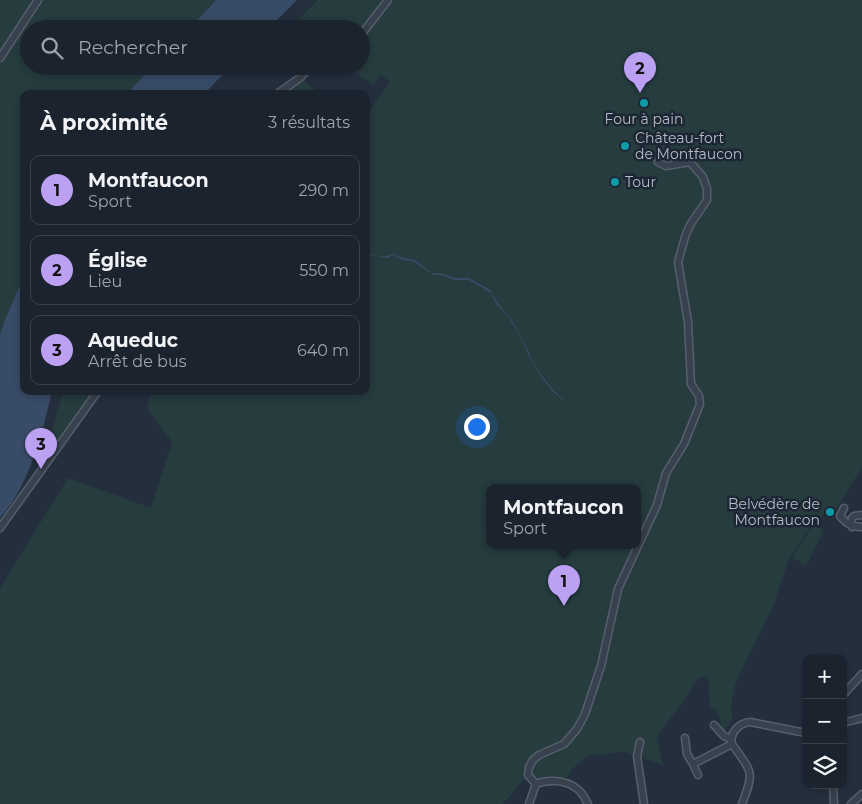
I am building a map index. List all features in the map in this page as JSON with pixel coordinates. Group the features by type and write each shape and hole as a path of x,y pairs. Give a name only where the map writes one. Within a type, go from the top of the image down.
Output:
{"street":[{"path":"25,20 38,0"},
{"path":"370,23 388,0"},
{"path":"0,58 20,27"},
{"path":"283,90 301,75"},
{"path":"641,539 657,505 666,473 684,444 700,404 699,396 691,384 688,322 678,262 688,231 707,200 708,188 703,177 690,162 666,166 658,162"},
{"path":"0,528 95,395"},
{"path":"844,508 840,516 852,527 862,527"},
{"path":"852,527 852,518 854,516 862,516"},
{"path":"536,784 528,775 529,767 533,760 539,755 564,744 577,729 585,714 601,666 618,589 637,549"},
{"path":"847,691 862,674"},
{"path":"847,721 862,718"},
{"path":"732,742 734,730 746,722 802,732"},
{"path":"714,725 732,742 751,774 750,784 742,804"},
{"path":"684,738 687,754 698,775"},
{"path":"640,742 638,764 644,804"},
{"path":"693,764 732,742"},
{"path":"536,784 549,781 567,783 577,788 588,804"},
{"path":"529,804 536,784"},
{"path":"833,789 834,804"},
{"path":"851,804 862,794"}],"green space":[{"path":"0,0 216,0 197,20 20,20 20,75 144,75 131,90 20,90 20,285 0,334"},
{"path":"318,0 862,0 862,467 837,508 827,509 820,520 813,523 788,561 774,604 735,684 731,709 732,719 724,732 717,710 710,706 708,676 700,677 693,684 689,694 657,736 663,765 624,752 588,756 572,769 566,780 525,778 503,804 0,804 0,588 68,478 151,508 172,442 147,408 151,395 370,395 370,110 390,81 381,75 374,85 358,75 370,75 370,20 298,20"},
{"path":"301,77 316,90 283,90"},
{"path":"62,395 90,395 41,469 39,467 47,450"},
{"path":"814,524 824,530 806,566 792,557"}],"water":[{"path":"216,0 297,0 277,20 197,20"},
{"path":"144,75 222,75 208,90 131,90"},
{"path":"370,254 380,256 393,254 415,260 432,273 444,274 455,278 469,278 490,290 499,305 511,319 528,350 532,361 542,376 568,404 553,392 542,378 531,360 520,336 507,315 497,305 491,293 469,280 454,280 443,275 434,275 413,261 403,260 393,255 388,258"},
{"path":"20,285 20,395 51,395 34,458 19,490 0,518 0,334"}],"place":[{"name":"Église","path":"640,93"},
{"name":"Four à pain","path":"644,103"},
{"name":"Château-fort de Montfaucon","path":"625,146"},
{"name":"Tour","path":"615,182"},
{"name":"Aqueduc","path":"41,469"},
{"name":"Belvédère de Montfaucon","path":"830,512"},
{"name":"Montfaucon","path":"564,606"}]}
